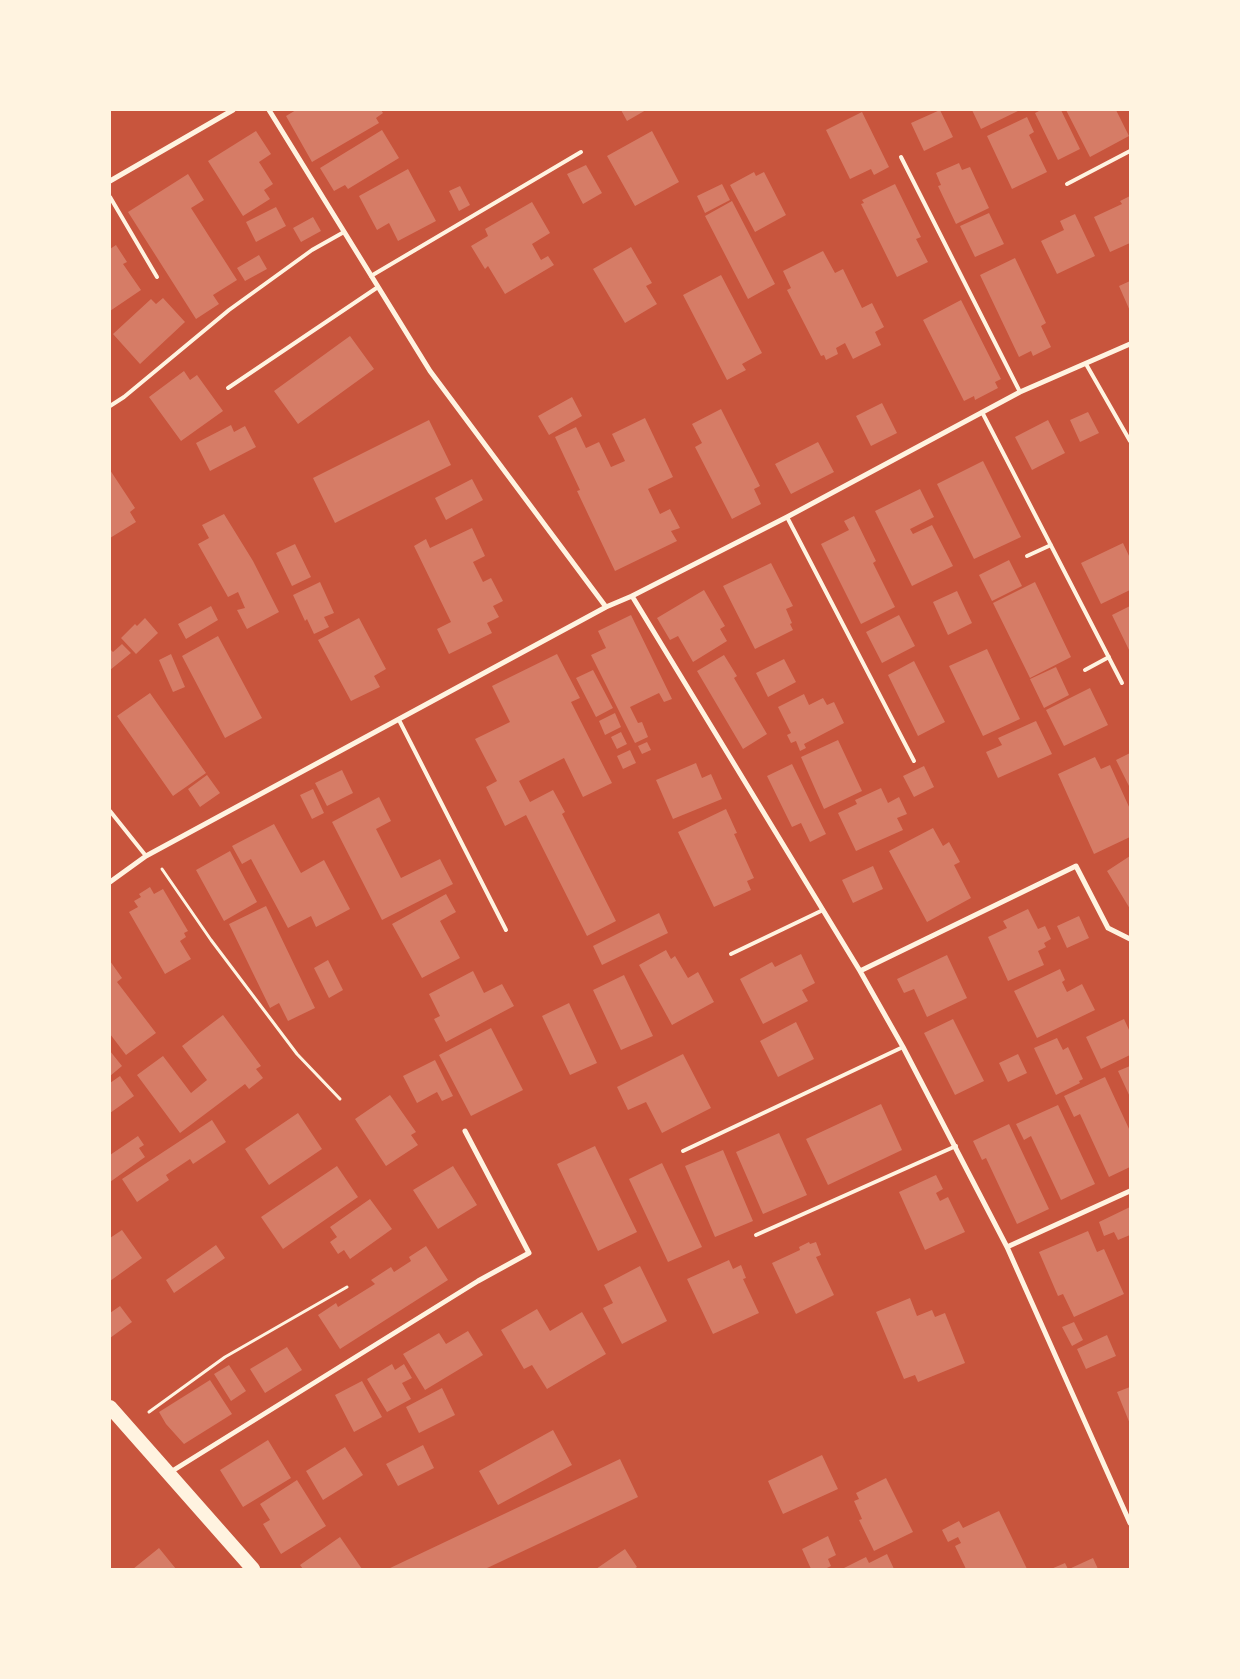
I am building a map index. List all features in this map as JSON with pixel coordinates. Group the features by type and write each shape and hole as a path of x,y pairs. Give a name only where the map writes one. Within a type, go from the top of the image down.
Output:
{"highway":[{"path":"110,1407 253,1569"}],"street":[{"path":"110,180 233,110"},
{"path":"269,110 430,371 606,607"},
{"path":"110,882 148,855 606,607 632,596 787,517 1020,392 1130,344"},
{"path":"632,596 860,971 956,1146 1007,1246 1130,1524"},
{"path":"860,971 1076,866 1108,928 1130,939"},
{"path":"168,1473 478,1280 529,1253 465,1130"},
{"path":"1007,1246 1130,1191"}],"lane":[{"path":"1067,184 1130,151"},
{"path":"371,276 581,152"},
{"path":"900,157 1020,392"},
{"path":"110,197 157,277"},
{"path":"110,406 124,397 229,310 312,250 344,232"},
{"path":"228,388 378,287"},
{"path":"1086,364 1130,441"},
{"path":"982,412 1122,683"},
{"path":"787,517 914,762"},
{"path":"1027,556 1051,545"},
{"path":"1085,670 1109,657"},
{"path":"399,720 506,930"},
{"path":"110,811 148,855"},
{"path":"731,954 823,910"},
{"path":"683,1151 902,1047"},
{"path":"756,1234 956,1146"}],"path":[{"path":"148,855 297,1054 340,1099"},
{"path":"149,1412 225,1357 347,1287"}],"building":[{"path":"296,110 381,110 383,113 376,118 379,123 312,162 286,116"},
{"path":"621,110 646,110 627,121"},
{"path":"940,110 953,137 924,151 911,123"},
{"path":"972,110 1020,110 981,129"},
{"path":"1041,110 1061,110 1080,149 1058,160 1035,113"},
{"path":"1066,110 1116,110 1129,136 1090,157"},
{"path":"862,112 889,167 874,175 871,169 850,179 826,130"},
{"path":"1027,117 1034,132 1029,135 1047,172 1012,189 987,136"},
{"path":"382,130 399,158 348,189 345,185 334,191 320,168"},
{"path":"256,131 271,154 259,162 273,184 264,190 270,199 243,216 208,161"},
{"path":"652,131 679,182 635,206 607,156"},
{"path":"959,163 962,170 970,167 989,208 956,224 938,186 941,185 936,173"},
{"path":"586,165 602,193 583,204 567,174"},
{"path":"408,169 436,221 398,241 389,223 377,230 359,196"},
{"path":"754,172 756,176 764,172 786,215 755,232 730,185"},
{"path":"188,174 204,200 191,208 237,280 213,295 219,304 196,319 128,212"},
{"path":"722,184 730,200 705,213 697,196"},
{"path":"895,184 921,237 916,239 928,262 897,277 861,204 864,203 862,200"},
{"path":"460,186 470,205 459,211 449,191"},
{"path":"1130,196 1130,243 1110,252 1094,217 1122,204 1120,201"},
{"path":"732,201 775,284 748,299 705,216"},
{"path":"532,202 550,233 532,244 541,260 548,256 554,265 505,294 488,266 485,269 471,246 488,236 485,229"},
{"path":"276,207 286,226 256,242 246,222"},
{"path":"989,213 1004,244 975,257 960,226"},
{"path":"1075,214 1095,256 1057,274 1041,241 1064,230 1060,221"},
{"path":"313,217 321,231 301,242 293,228"},
{"path":"116,245 127,262 123,264 141,290 110,311 110,249"},
{"path":"631,247 652,283 646,286 657,304 625,323 593,269"},
{"path":"823,251 835,273 843,269 862,308 872,303 884,327 875,332 881,345 853,359 845,343 836,348 838,354 826,360 824,355 821,356 787,290 791,288 783,271"},
{"path":"259,255 267,269 245,281 237,268"},
{"path":"1015,258 1046,323 1041,326 1051,347 1033,356 1031,351 1019,357 980,275"},
{"path":"721,275 762,353 742,364 746,370 727,380 683,295"},
{"path":"1130,281 1130,311 1119,286"},
{"path":"163,298 185,322 140,364 113,334 151,299 156,304"},
{"path":"961,300 1001,379 995,382 998,388 975,400 974,396 964,401 923,320"},
{"path":"350,336 374,369 298,424 274,391"},
{"path":"184,371 190,380 197,375 223,411 181,441 149,397"},
{"path":"572,397 582,416 549,435 538,416"},
{"path":"882,403 897,433 871,446 856,416"},
{"path":"721,409 760,486 754,489 761,504 732,519 695,447 702,443 692,424"},
{"path":"1088,412 1099,433 1080,442 1070,420"},
{"path":"645,418 673,477 648,489 660,514 670,509 680,528 671,531 677,541 615,571 577,491 580,490 555,437 576,427 586,448 599,442 611,467 625,461 612,434"},
{"path":"429,420 451,465 335,523 313,478"},
{"path":"1048,420 1065,453 1032,470 1015,437"},
{"path":"231,425 234,432 245,426 256,447 210,471 196,443"},
{"path":"818,442 834,472 791,494 775,464"},
{"path":"983,461 1021,537 974,559 937,484"},
{"path":"110,470 135,508 130,512 136,522 110,538"},
{"path":"472,479 483,500 446,520 435,498"},
{"path":"920,489 934,517 910,529 913,534 932,525 953,566 912,586 875,511"},
{"path":"224,514 253,561 279,612 247,629 237,610 245,608 238,592 228,597 198,544 209,538 202,525"},
{"path":"854,516 876,561 873,563 895,607 861,624 821,544 849,530 844,521"},
{"path":"472,528 485,556 473,562 483,582 491,578 503,601 493,606 499,617 487,623 492,633 449,654 437,629 451,622 414,546 426,539 430,548"},
{"path":"1123,543 1130,558 1130,590 1101,604 1081,563"},
{"path":"295,544 311,577 292,586 276,553"},
{"path":"1009,560 1022,586 992,601 979,575"},
{"path":"771,563 793,606 786,609 793,630 755,649 723,586"},
{"path":"320,582 334,613 324,617 329,627 314,634 307,619 305,621 293,595"},
{"path":"1035,582 1071,657 1030,678 993,603"},
{"path":"704,590 725,626 720,629 727,641 693,662 678,636 670,640 657,618"},
{"path":"957,591 972,623 948,635 933,602"},
{"path":"211,606 218,620 186,639 178,624"},
{"path":"1130,606 1130,652 1112,615"},
{"path":"631,615 672,699 664,702 659,693 630,707 638,723 642,722 648,737 635,743 591,655 606,648 598,631"},
{"path":"899,615 915,646 882,663 866,632"},
{"path":"145,618 158,633 136,654 121,638 135,624 137,626"},
{"path":"359,618 386,669 374,676 380,687 351,701 318,640"},
{"path":"218,636 262,718 225,738 182,656"},
{"path":"122,644 131,653 110,670 110,649 113,652"},
{"path":"987,649 1020,719 983,736 949,666"},
{"path":"171,654 185,687 173,692 159,660"},
{"path":"557,654 580,698 571,702 612,783 583,797 564,758 519,781 530,802 553,790 565,812 562,814 616,921 587,936 526,815 505,826 486,787 497,781 475,739 510,722 492,686"},
{"path":"724,655 737,676 734,678 767,734 743,749 697,671"},
{"path":"784,659 796,682 768,697 756,673"},
{"path":"914,661 945,722 918,736 888,675"},
{"path":"1056,667 1069,695 1044,708 1030,679"},
{"path":"593,670 613,708 596,717 576,678"},
{"path":"1090,688 1108,725 1064,746 1046,710"},
{"path":"150,693 206,773 173,796 117,716"},
{"path":"804,694 809,705 823,698 827,705 834,702 844,723 804,744 806,748 800,751 796,741 791,743 787,735 791,733 778,707"},
{"path":"615,713 621,727 605,735 599,721"},
{"path":"1036,721 1052,754 998,778 986,752 1002,745 998,738"},
{"path":"621,732 627,744 617,749 611,737"},
{"path":"838,740 862,791 824,809 801,757"},
{"path":"647,742 651,750 642,754 638,746"},
{"path":"630,750 636,763 623,769 617,756"},
{"path":"1130,753 1130,788 1116,760"},
{"path":"1095,757 1101,769 1110,765 1130,809 1130,837 1094,854 1058,774"},
{"path":"696,763 702,778 711,774 722,799 673,819 656,780"},
{"path":"792,764 826,834 810,842 801,823 792,827 767,776"},
{"path":"924,766 934,787 914,797 903,776"},
{"path":"342,770 353,793 327,806 315,783"},
{"path":"207,775 220,793 200,807 188,789"},
{"path":"881,788 888,803 899,797 907,814 897,818 903,830 856,851 838,813 857,804 855,800"},
{"path":"313,789 324,813 312,819 300,795"},
{"path":"379,797 391,821 376,829 401,878 440,859 453,884 382,920 332,822"},
{"path":"726,809 737,833 734,834 754,878 747,881 751,890 714,907 678,832"},
{"path":"274,824 301,873 324,860 350,909 316,927 311,916 288,928 251,859 242,864 232,846"},
{"path":"933,828 943,846 949,842 960,862 954,865 971,898 927,922 889,851"},
{"path":"230,851 257,902 224,921 196,870"},
{"path":"1130,856 1130,909 1107,871"},
{"path":"873,866 883,889 853,903 842,880"},
{"path":"150,887 154,894 163,889 188,931 184,933 186,937 180,941 191,959 165,974 129,912 138,907 134,901 141,897 139,894"},
{"path":"446,894 456,912 440,921 460,958 422,978 392,924"},
{"path":"266,906 315,1008 288,1021 279,1003 270,1008 229,924"},
{"path":"1028,909 1038,929 1045,926 1051,939 1044,943 1046,947 1038,951 1044,965 1008,981 988,937 1007,928 1003,921"},
{"path":"659,913 668,933 602,965 593,946"},
{"path":"1079,916 1089,938 1067,948 1057,926"},
{"path":"666,950 671,959 675,956 688,978 698,972 714,1002 672,1025 639,965"},
{"path":"801,954 815,983 802,990 808,1001 763,1024 740,979 772,962 775,967"},
{"path":"947,955 967,998 927,1017 914,989 904,993 897,979"},
{"path":"328,960 343,990 329,998 314,968"},
{"path":"110,961 122,978 117,982 156,1033 126,1055 110,1034"},
{"path":"1060,969 1065,980 1062,982 1067,992 1082,984 1095,1010 1037,1038 1014,991"},
{"path":"473,971 484,993 502,984 514,1006 446,1042 434,1019 440,1016 429,994"},
{"path":"624,975 653,1036 621,1050 593,990"},
{"path":"569,1003 597,1063 570,1075 542,1016"},
{"path":"223,1015 261,1066 256,1069 263,1078 249,1089 245,1084 180,1133 137,1075 163,1056 191,1093 207,1080 182,1046"},
{"path":"953,1019 984,1081 955,1095 924,1033"},
{"path":"1124,1019 1130,1032 1130,1055 1101,1069 1086,1037"},
{"path":"796,1022 814,1059 778,1077 760,1041"},
{"path":"491,1028 523,1090 471,1116 439,1055"},
{"path":"1057,1038 1063,1050 1068,1047 1083,1079 1079,1081 1080,1083 1056,1095 1034,1048"},
{"path":"110,1051 122,1066 110,1076"},
{"path":"683,1054 711,1108 662,1133 646,1102 628,1110 617,1087"},
{"path":"1018,1054 1027,1073 1008,1082 999,1063"},
{"path":"435,1060 453,1096 442,1101 437,1092 417,1103 403,1076"},
{"path":"1130,1066 1130,1097 1118,1071"},
{"path":"120,1076 134,1096 110,1113 110,1083"},
{"path":"1105,1077 1130,1131 1130,1167 1109,1177 1080,1114 1074,1117 1064,1096"},
{"path":"390,1095 416,1132 411,1135 418,1145 386,1166 355,1119"},
{"path":"881,1104 902,1150 828,1185 806,1139"},
{"path":"1058,1105 1095,1184 1061,1200 1031,1136 1024,1140 1016,1124"},
{"path":"298,1113 322,1149 269,1185 245,1149"},
{"path":"212,1120 226,1142 193,1164 190,1159 166,1175 169,1180 137,1202 122,1179"},
{"path":"1009,1124 1049,1209 1017,1224 986,1158 982,1160 973,1141"},
{"path":"779,1133 807,1195 763,1214 736,1152"},
{"path":"138,1136 144,1145 139,1148 145,1157 110,1182 110,1155"},
{"path":"595,1146 637,1232 598,1251 557,1164"},
{"path":"723,1150 753,1221 715,1237 685,1166"},
{"path":"662,1163 702,1247 668,1262 629,1179"},
{"path":"337,1166 358,1197 283,1249 261,1217"},
{"path":"453,1166 477,1205 438,1229 413,1190"},
{"path":"936,1175 943,1189 936,1193 940,1201 948,1197 965,1232 925,1250 899,1192"},
{"path":"370,1199 392,1229 350,1259 344,1250 338,1254 330,1242 337,1237 330,1227"},
{"path":"1130,1207 1130,1235 1118,1240 1114,1232 1104,1236 1099,1222"},
{"path":"122,1230 142,1258 110,1281 110,1238"},
{"path":"1088,1231 1097,1252 1104,1249 1124,1294 1074,1317 1063,1294 1058,1296 1039,1252"},
{"path":"809,1242 810,1244 816,1242 821,1255 816,1257 834,1295 796,1314 772,1263 800,1250 799,1247"},
{"path":"216,1245 225,1258 174,1293 166,1280"},
{"path":"426,1246 448,1280 340,1349 318,1315 336,1303 338,1307 375,1284 371,1280 391,1267 394,1272 411,1261 409,1257"},
{"path":"729,1260 733,1269 741,1265 746,1278 743,1279 759,1313 713,1334 687,1279"},
{"path":"640,1266 667,1321 622,1344 603,1308 613,1303 604,1285"},
{"path":"910,1298 917,1316 932,1310 935,1317 945,1313 965,1363 918,1382 915,1375 904,1379 876,1312"},
{"path":"120,1306 132,1322 110,1338 110,1313"},
{"path":"537,1309 550,1331 582,1312 606,1354 547,1389 532,1365 524,1369 501,1330"},
{"path":"1074,1322 1083,1340 1072,1346 1062,1327"},
{"path":"468,1331 483,1355 425,1390 403,1354 439,1333 446,1344"},
{"path":"1107,1335 1116,1356 1086,1369 1077,1349"},
{"path":"287,1347 302,1370 265,1393 250,1369"},
{"path":"392,1364 395,1370 404,1364 412,1378 402,1383 411,1399 387,1412 367,1379"},
{"path":"229,1365 246,1391 231,1401 214,1374"},
{"path":"210,1380 232,1414 184,1444 166,1424 159,1412"},
{"path":"362,1381 382,1417 354,1432 335,1395"},
{"path":"1130,1387 1130,1424 1117,1392"},
{"path":"442,1388 455,1415 419,1433 406,1407"},
{"path":"553,1430 572,1465 498,1505 479,1471"},
{"path":"268,1440 291,1478 243,1507 220,1470"},
{"path":"423,1445 434,1468 398,1486 386,1464"},
{"path":"345,1447 363,1475 323,1500 306,1471"},
{"path":"822,1455 838,1489 783,1514 768,1481"},
{"path":"620,1459 638,1497 485,1569 388,1569"},
{"path":"886,1478 913,1532 874,1551 859,1520 862,1519 854,1501 859,1499 856,1493"},
{"path":"297,1480 326,1526 281,1554 263,1524 270,1520 260,1504"},
{"path":"999,1511 1027,1569 966,1569 955,1546 961,1543 958,1537 948,1542 942,1530 959,1521 963,1528"},
{"path":"828,1536 836,1555 828,1559 831,1566 825,1569 811,1569 802,1549"},
{"path":"340,1537 362,1569 303,1569 300,1565"},
{"path":"159,1548 176,1569 133,1569"},
{"path":"625,1549 637,1567 634,1569 596,1569"},
{"path":"887,1554 894,1569 842,1569 866,1557 869,1563"},
{"path":"1093,1558 1098,1569 1069,1569"},
{"path":"1065,1563 1068,1569 1051,1569"}]}
